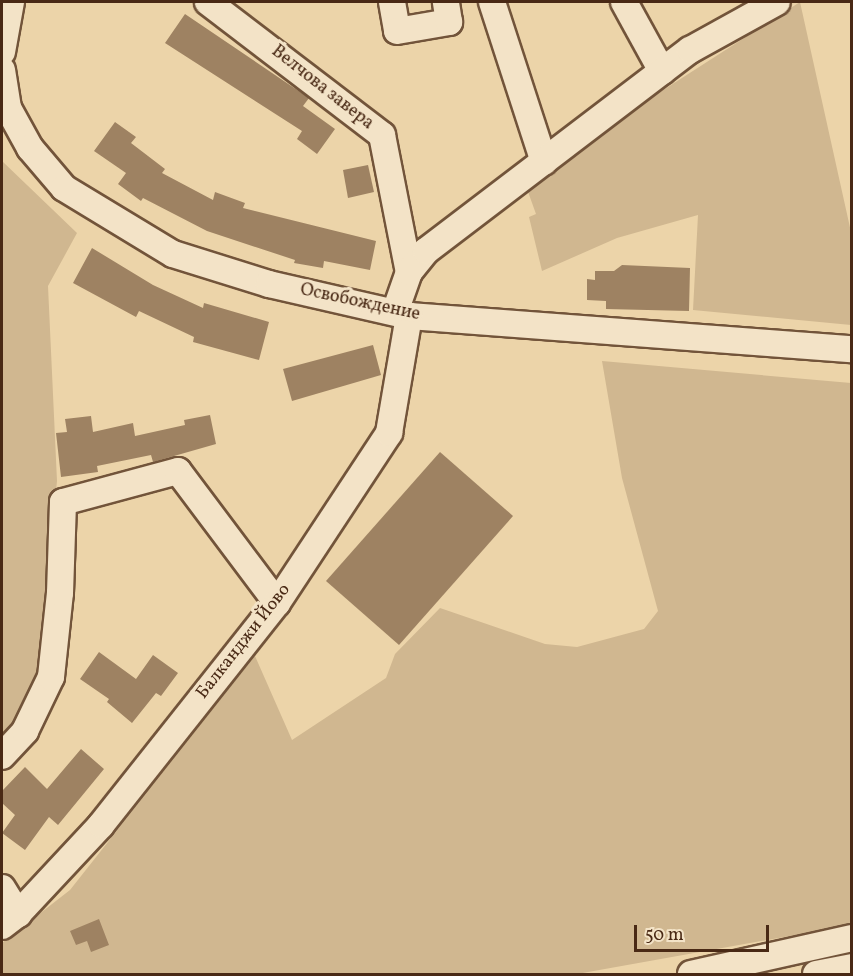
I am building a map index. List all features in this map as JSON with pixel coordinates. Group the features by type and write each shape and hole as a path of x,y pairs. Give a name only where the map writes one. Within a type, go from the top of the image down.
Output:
{"street":[{"path":"2,52 11,2"},
{"name":"Велчова завера","path":"208,2 382,135 409,272"},
{"path":"392,2 397,32 449,22 446,2"},
{"path":"492,2 543,162"},
{"path":"624,2 662,71"},
{"path":"409,272 426,251 690,50 777,2"},
{"name":"Освобождение","path":"2,70 8,108 30,148 64,188 173,254 268,284 402,314 852,349"},
{"name":"Балканджи Йово","path":"10,920 101,825 277,603 389,433 409,272"},
{"path":"2,756 25,730 51,677 60,593 63,502 178,471 277,603"},
{"path":"2,888 10,920"},
{"path":"691,975 852,938"},
{"path":"816,975 852,967"}],"shaded area":[{"path":"800,2 851,232 851,325 693,310 698,215 617,238 542,271 529,217 536,214 527,189 626,114"},
{"path":"2,161 77,233 48,286 57,481 39,667 18,721 2,741"},
{"path":"602,361 851,383 851,925 577,974 2,974 2,943 70,890 255,656 292,740 386,678 395,654 440,608 545,644 577,647 644,629 658,611 622,478"}],"building":[{"path":"185,14 309,98 303,106 335,129 317,154 297,139 302,131 165,43"},
{"path":"115,122 136,137 131,143 165,169 162,173 213,200 215,192 245,203 243,208 376,241 370,270 324,261 323,268 294,263 295,260 207,231 143,198 141,201 118,184 126,173 94,151"},
{"path":"368,165 374,192 348,198 343,170"},
{"path":"92,248 153,285 203,308 204,303 269,322 259,360 193,342 194,337 139,311 136,317 73,283"},
{"path":"622,265 690,268 689,311 606,309 606,301 587,300 587,279 595,280 595,271 614,271"},
{"path":"373,345 381,375 292,401 283,369"},
{"path":"210,415 216,444 153,462 151,455 97,466 98,472 61,477 56,433 67,432 65,419 91,416 93,432 133,423 135,436 185,425 184,420"},
{"path":"440,452 513,516 399,645 326,581"},
{"path":"99,652 136,679 153,655 178,673 161,696 156,693 132,723 107,702 109,699 80,679"},
{"path":"81,749 104,769 58,825 49,817 25,850 2,833 15,815 2,803 2,791 25,767 47,789"},
{"path":"99,919 109,945 91,952 87,941 76,945 70,931"}]}
